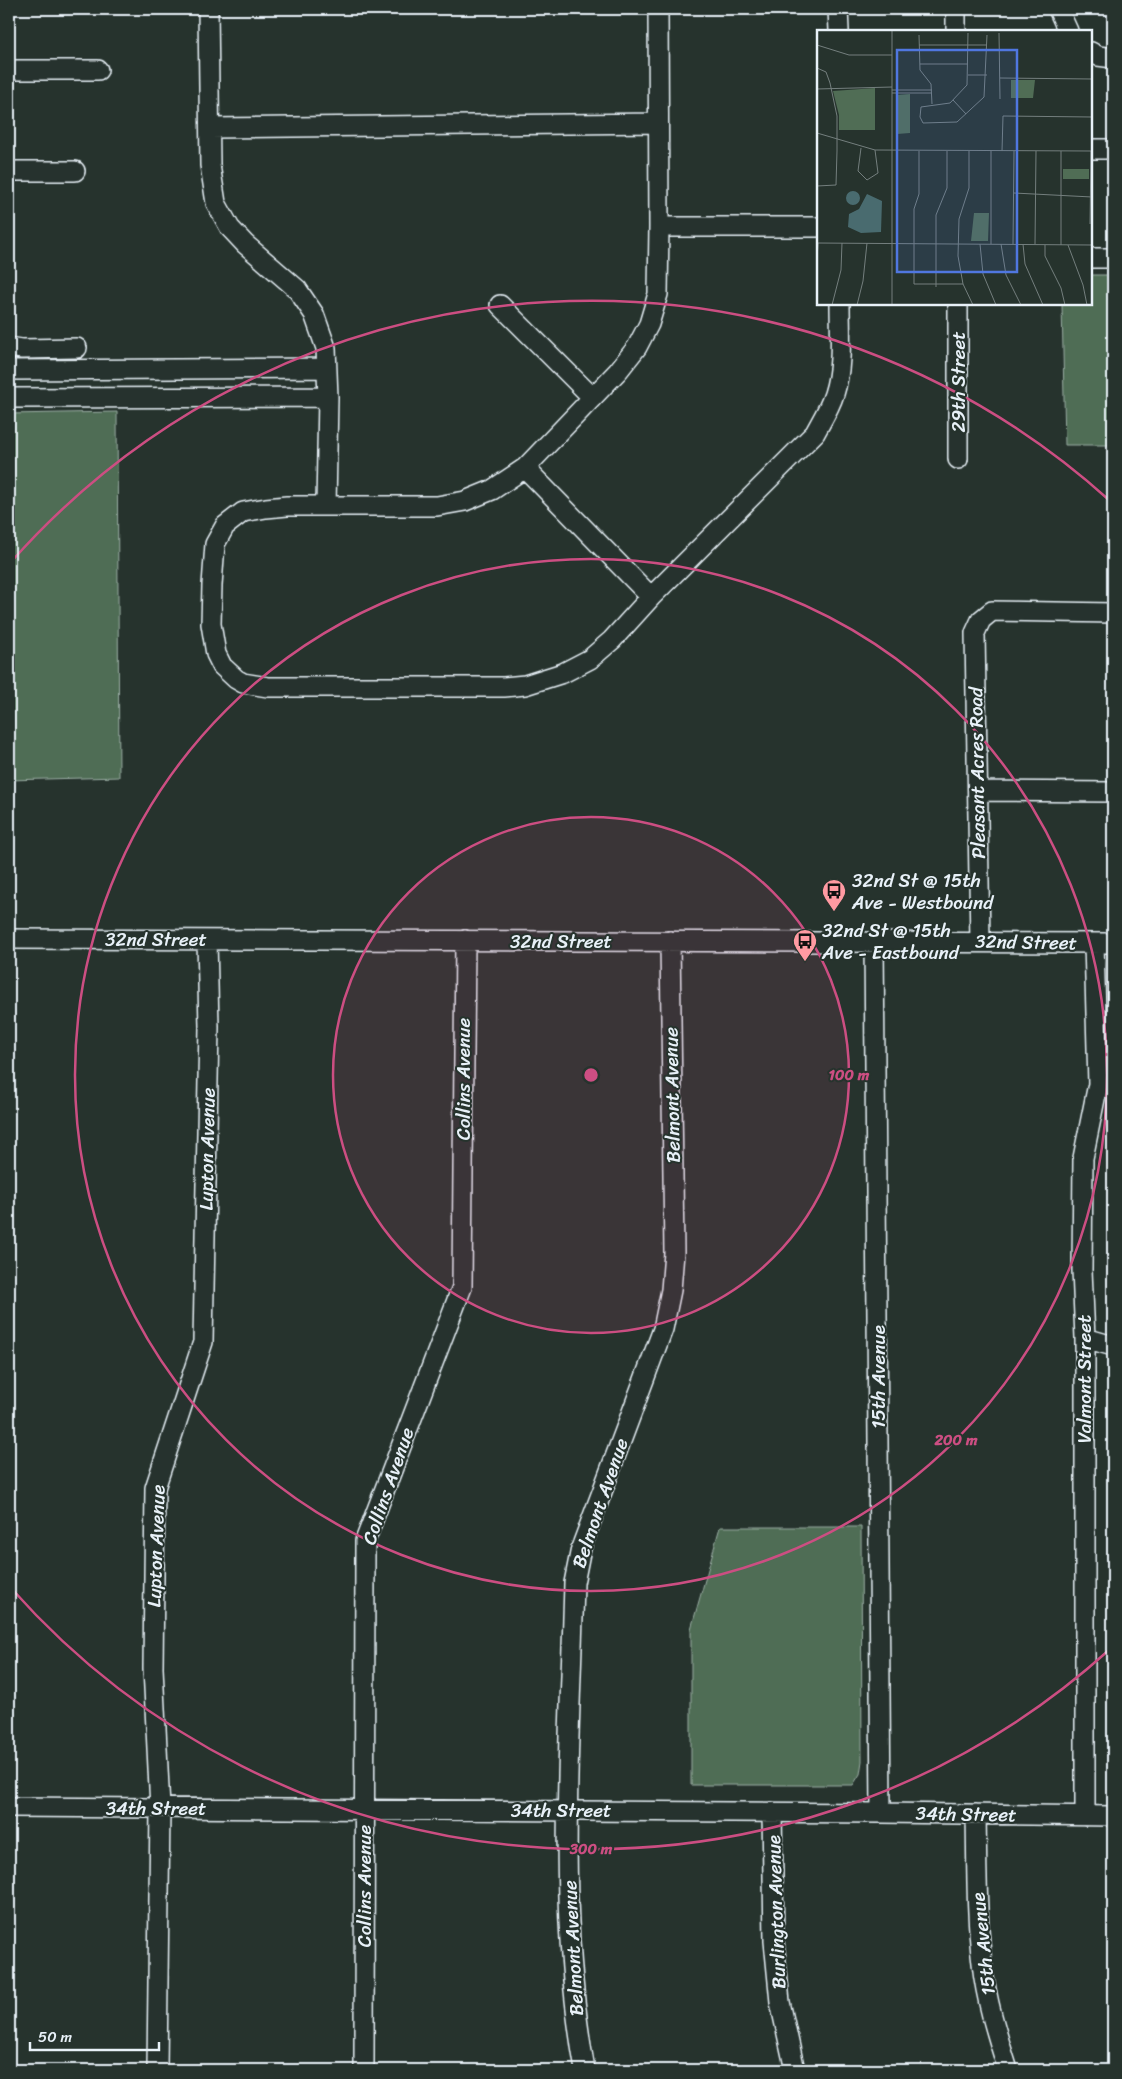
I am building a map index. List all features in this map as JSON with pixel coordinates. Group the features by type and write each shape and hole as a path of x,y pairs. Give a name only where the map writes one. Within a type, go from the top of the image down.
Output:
{"street":[{"path":"208,9 210,164 216,204 230,228 245,244 297,289 314,314 326,348 328,397 326,506"},
{"path":"658,9 658,294 649,324 637,348 618,371 525,468 492,490 465,501 447,505 287,506 243,512 225,526 215,544 211,624 216,654 227,672 243,683 268,687 484,687 525,685 563,673 590,659 612,640 651,597 815,432 827,410 836,386 840,352 840,305"},
{"path":"838,9 839,30"},
{"path":"956,9 956,30"},
{"path":"1058,9 1068,30"},
{"path":"1092,53 1098,56 1113,58"},
{"path":"9,70 98,70"},
{"path":"210,128 658,123"},
{"path":"1092,148 1113,149"},
{"path":"9,172 75,170"},
{"path":"659,227 817,228"},
{"path":"1092,258 1113,258"},
{"path":"500,305 592,397"},
{"name":"29th Street","path":"958,305 958,459"},
{"path":"9,347 22,349 78,348"},
{"path":"9,370 326,368"},
{"path":"9,398 328,397"},
{"path":"525,468 651,597"},
{"name":"Pleasant Acres Road","path":"980,942 975,633 981,620 992,611 1113,613"},
{"path":"978,791 1113,792"},
{"name":"32nd Street","path":"9,939 1113,943"},
{"name":"Lupton Avenue","path":"157,2070 160,1808 153,1668 154,1488 203,1342 209,1027 207,940"},
{"name":"Collins Avenue","path":"364,2070 365,1541 462,1287 465,940"},
{"name":"Belmont Avenue","path":"585,2070 572,1984 568,1810 574,1583 581,1548 662,1329 671,1290 674,1253 670,941"},
{"name":"15th Avenue","path":"874,942 881,1813"},
{"name":"Valmont Street","path":"1085,1816 1083,1158 1098,1084 1094,943"},
{"path":"1085,1338 1113,1346"},
{"name":"34th Street","path":"9,1806 1113,1816"},
{"name":"Burlington Avenue","path":"772,1812 774,1941 780,2002 795,2070"},
{"name":"15th Avenue","path":"976,1814 982,1964 993,2021 1008,2070"}],"green space":[{"path":"1092,275 1113,275 1113,445 1065,445 1062,305 1092,305"},
{"path":"117,412 119,777 9,780 9,414"},
{"path":"720,1527 861,1527 862,1761 860,1774 853,1785 691,1785 691,1629"}],"place":[{"name":"32nd St @ 15th Ave - Westbound","path":"834,912"},
{"name":"32nd St @ 15th Ave - Eastbound","path":"805,962"}]}
